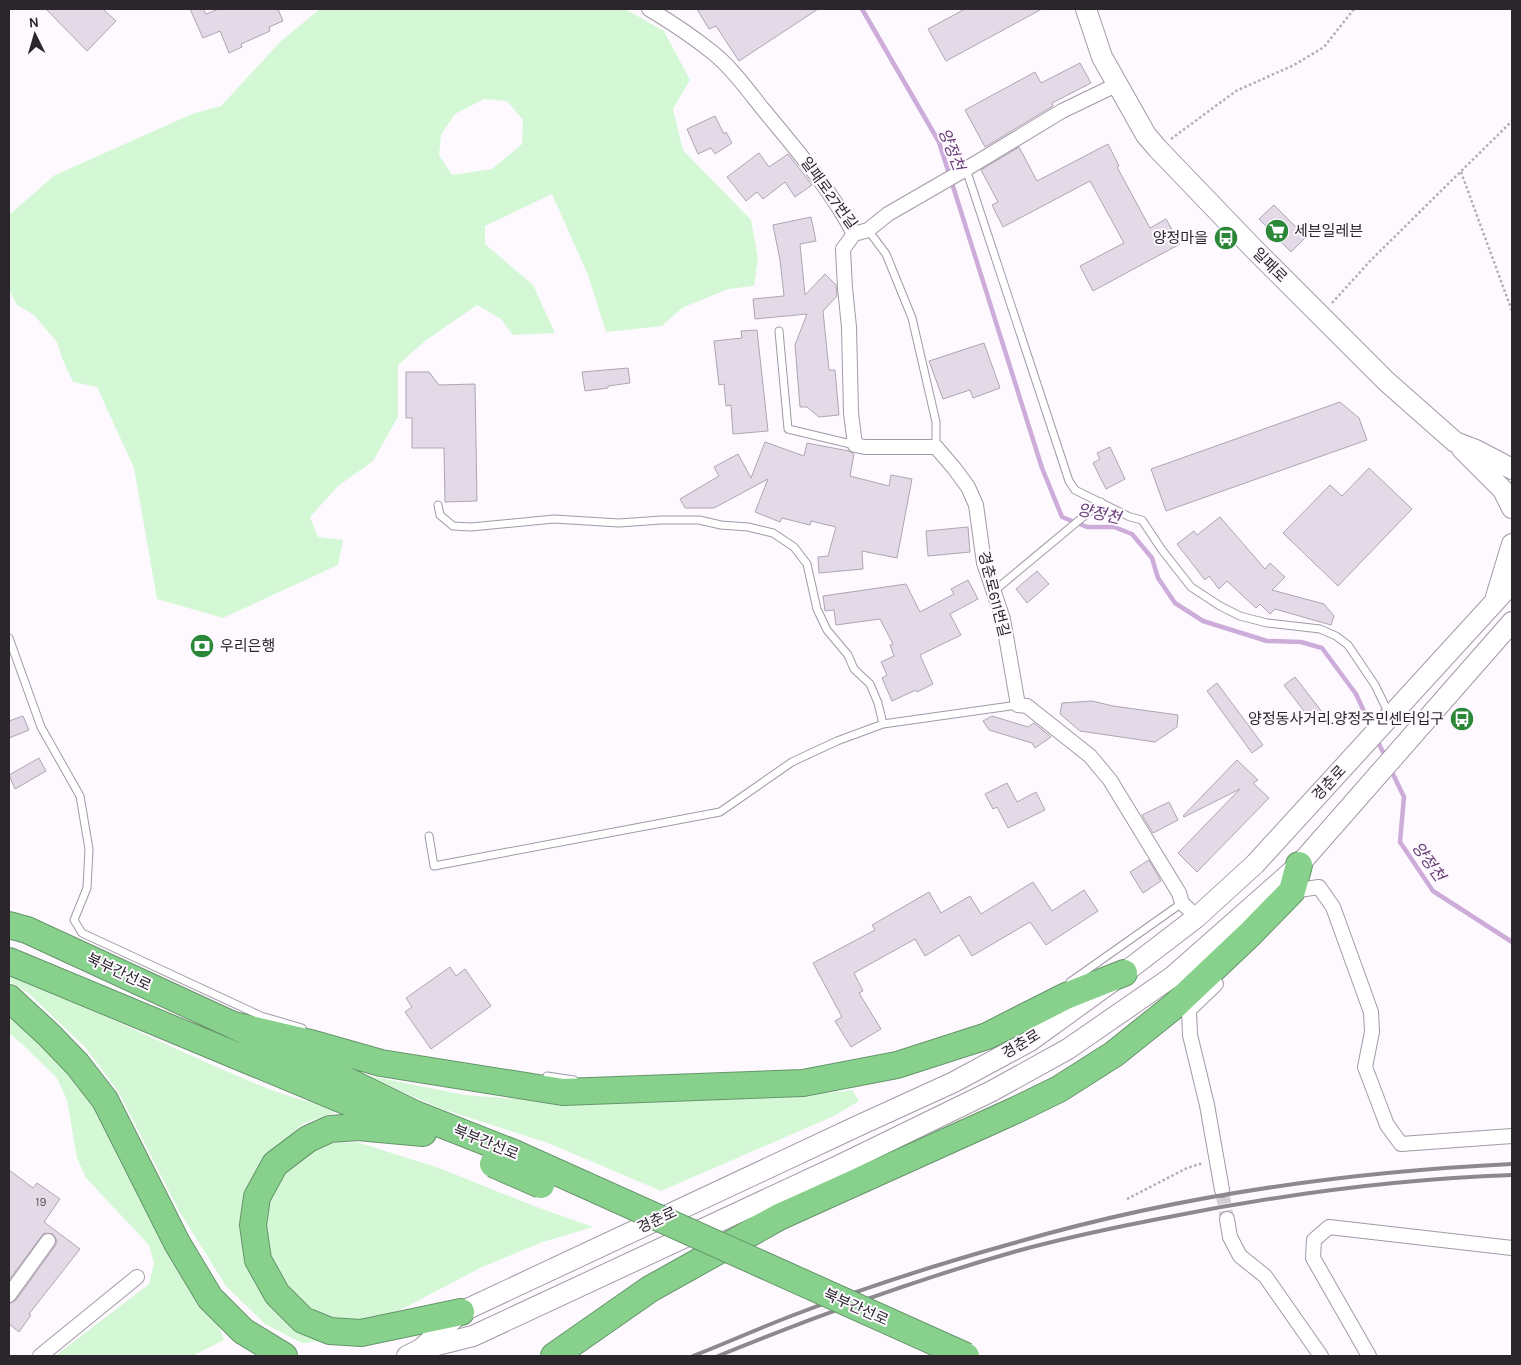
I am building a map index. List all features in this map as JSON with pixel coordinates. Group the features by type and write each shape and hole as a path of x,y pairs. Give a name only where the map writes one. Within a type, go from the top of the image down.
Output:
{"highway":[{"path":"554,1356 650,1289 779,1217 1059,1089 1114,1054 1188,993 1292,892 1299,864"},
{"name":"북부간선로","path":"9,925 27,930 233,1025 638,1226 924,1356"},
{"name":"북부간선로","path":"9,961 424,1134 503,1159 966,1356"},
{"path":"233,1025 314,1044 381,1063 563,1092 803,1083 897,1065 987,1036 1066,996 1124,973"},
{"path":"9,998 77,1064 105,1100 177,1243 210,1298 243,1331 284,1356"},
{"path":"424,1134 358,1126 330,1129 308,1139 275,1164 257,1197 253,1225 258,1260 277,1294 303,1320 330,1331 361,1333 461,1312"}],"main road":[{"name":"일패로","path":"1086,9 1102,57 1146,135 1158,149 1253,248 1386,380 1455,442 1476,450 1509,467"},
{"path":"1455,442 1502,490 1512,508"},
{"path":"1494,603 1512,544"},
{"name":"경춘로","path":"414,1353 461,1312 954,1082 1030,1040 1124,973 1197,917 1255,864 1512,583"},
{"name":"경춘로","path":"414,1353 473,1336 838,1166 992,1091 1068,1049 1172,977 1299,864 1512,622"},
{"path":"1497,640 1512,627"}],"street":[{"name":"일패로27번길","path":"649,9 713,52 735,75 795,147 845,217 854,234 868,230 888,214 1062,111 1118,84"},
{"path":"854,234 843,249 845,288 850,326 851,413 855,445 865,447 936,448"},
{"name":"경춘로611번길","path":"936,448 968,487 976,505 984,562 1003,619 1018,705"},
{"path":"1018,705 1027,706 1090,756 1110,780 1179,893 1182,903 1197,917"},
{"path":"1222,1190 1207,1105 1190,1035 1189,1010 1292,909 1292,892 1319,887 1333,907 1371,1012 1372,1032 1365,1067 1387,1125 1401,1144 1512,1136"},
{"path":"1227,1219 1230,1237 1240,1256 1265,1276 1321,1356"},
{"path":"1369,1356 1313,1258 1314,1240 1329,1227 1512,1248"},
{"path":"9,1294 48,1241"},
{"path":"40,1356 137,1277"}],"lane":[{"path":"963,171 1069,481 1075,490 1099,504 1142,520 1162,550 1191,587 1220,606 1240,616 1268,623 1320,629 1336,636 1348,645 1375,685 1388,720"},
{"path":"868,230 886,254 912,318 936,422 936,448"},
{"path":"779,331 788,428 855,445"},
{"path":"994,591 1099,504"},
{"path":"438,505 440,515 453,526 471,527 554,519 619,523 699,520 721,525 748,527 773,533 794,547 807,564 817,609 828,630 848,655 854,669 870,684 878,703 883,724"},
{"path":"9,638 41,727 80,796 89,849 87,888 74,920 82,933 262,1016 307,1030"},
{"path":"429,836 434,866 720,812 792,762 836,741 883,724 1018,705"},
{"path":"1061,989 1182,903"},
{"path":"543,1076 582,1080"}],"path":[{"path":"1158,149 1236,91 1294,65 1324,46 1354,9"},
{"path":"1321,315 1371,260 1512,121"},
{"path":"1461,172 1512,311"},
{"path":"1127,1199 1187,1168 1216,1158"}],"green space":[{"path":"320,9 625,9 664,31 690,80 673,109 683,150 751,220 758,258 754,286 728,289 682,308 662,326 606,332 588,275 552,194 485,226 485,244 533,285 555,333 513,335 501,319 477,305 425,341 398,365 398,417 373,461 338,486 310,517 318,537 343,540 338,565 223,618 157,599 134,468 97,387 73,382 57,342 34,315 17,305 9,290 9,215 55,175 192,114 221,106 280,42","holes":["484,99 507,101 523,120 522,144 492,169 452,175 439,155 441,135 455,114"]},
{"path":"9,975 264,1087 292,1097 341,1110 302,1124 267,1156 248,1265 332,1340 302,1343 265,1324 226,1286 179,1211 119,1093 85,1047 28,993 9,981"},
{"path":"9,1012 81,1084 218,1323 224,1340 192,1356 55,1356 149,1284 154,1263 149,1245 86,1178 77,1158 67,1100 57,1078 9,1033"},
{"path":"365,1075 465,1095 566,1103 803,1096 852,1090 859,1101 834,1116 661,1191 548,1143 439,1108"},
{"path":"357,1142 439,1168 593,1227 543,1242 482,1267 406,1307 365,1324 303,1317 265,1265 261,1207 280,1175 308,1151 332,1143"}],"building":[{"path":"46,9 103,9 116,21 87,51"},
{"path":"190,9 203,9 206,14 219,9 278,9 283,21 269,27 270,31 241,44 242,47 229,53 220,31 203,38"},
{"path":"697,9 818,9 739,61 716,26 709,29"},
{"path":"965,9 1042,9 946,61 928,29"},
{"path":"1080,63 1091,83 1052,103 1053,106 985,147 965,110 1035,72 1041,83"},
{"path":"715,116 724,134 726,132 732,143 715,154 711,148 698,154 687,129"},
{"path":"1108,144 1119,166 1117,167 1150,228 1166,219 1180,244 1093,291 1080,266 1124,243 1090,181 1003,227 992,205 998,202 981,170 1019,147 1037,181"},
{"path":"759,153 769,167 788,154 812,185 795,197 785,182 763,199 757,192 746,201 727,177"},
{"path":"1274,205 1306,237 1291,252 1259,219"},
{"path":"811,217 816,241 800,244 805,295 825,274 836,285 837,296 823,311 829,370 835,370 839,415 819,417 807,407 800,407 795,345 807,314 755,319 753,299 784,296 780,260 773,225"},
{"path":"757,330 768,431 733,434 731,405 726,406 724,384 719,385 714,341 742,338 741,331"},
{"path":"984,343 1000,388 973,398 970,390 943,399 929,361"},
{"path":"628,368 630,383 585,391 582,372"},
{"path":"406,372 429,372 439,385 475,384 477,501 445,502 444,448 412,448 412,418 406,418"},
{"path":"1340,402 1359,418 1367,440 1166,511 1151,469"},
{"path":"765,442 804,456 807,443 849,451 854,454 850,476 889,486 891,475 912,479 897,558 862,551 863,569 819,573 818,557 828,556 836,527 811,521 810,525 782,518 780,522 755,512 768,479 714,508 685,508 680,499 719,476 714,467 738,454 751,478"},
{"path":"1110,447 1125,479 1106,489 1093,463 1100,459 1097,453"},
{"path":"1369,468 1412,509 1338,586 1283,533 1330,485 1342,496"},
{"path":"1220,517 1265,569 1270,563 1285,577 1272,590 1324,604 1334,616 1331,625 1275,609 1270,614 1260,604 1256,608 1227,581 1219,589 1209,576 1205,580 1177,544 1194,531 1197,535"},
{"path":"968,527 970,552 928,556 926,531"},
{"path":"1037,571 1049,584 1027,603 1016,589"},
{"path":"968,580 978,599 950,614 961,635 920,655 933,684 892,701 882,678 887,675 881,662 894,656 890,645 893,644 880,619 836,625 834,610 825,611 823,596 906,584 920,612 954,594 951,589"},
{"path":"1295,677 1322,712 1311,720 1284,685"},
{"path":"1217,683 1263,745 1252,753 1207,691"},
{"path":"1092,701 1113,706 1178,715 1177,727 1155,742 1080,731 1060,714 1062,703"},
{"path":"23,716 29,730 9,738 9,721"},
{"path":"992,716 1028,727 1034,723 1051,737 1035,748 1032,743 989,730 983,721"},
{"path":"39,758 46,771 15,789 9,775"},
{"path":"1237,760 1258,780 1253,783 1269,798 1197,872 1178,853 1240,789 1183,816"},
{"path":"1007,783 1017,802 1036,792 1045,810 1008,828 997,807 993,809 985,794"},
{"path":"1169,802 1178,820 1153,833 1142,815"},
{"path":"1149,860 1161,881 1143,893 1130,872"},
{"path":"1033,882 1052,911 1084,890 1098,911 1046,945 1030,922 972,956 959,935 925,956 915,939 854,973 863,991 859,993 881,1029 851,1047 835,1021 842,1017 813,963 875,930 872,925 929,892 941,913 970,896 981,914"},
{"path":"450,967 456,976 465,969 491,1006 431,1049 405,1012 412,1007 406,998"},
{"path":"9,1170 33,1188 37,1183 60,1199 44,1222 80,1249 29,1314 31,1315 19,1332 9,1324 9,1304 16,1300 57,1241 53,1234 44,1233 9,1280"}],"waterway":[{"name":"양정천","path":"862,9 939,142 1042,468 1062,517 1087,527 1114,527 1132,534 1152,558 1158,578 1175,603 1203,621 1267,641 1301,642 1322,648 1356,694 1372,729"},
{"name":"양정천","path":"1376,738 1386,758"},
{"name":"양정천","path":"1390,768 1404,797 1400,842 1433,891 1512,942"}],"tunnel":[{"path":"1222,1190 1227,1219"}],"railway":[{"path":"693,1356 852,1293 906,1275 1075,1226 1198,1199 1323,1180 1386,1173 1512,1164"},
{"path":"718,1356 903,1286 979,1262 1075,1236 1216,1208 1300,1194 1427,1180 1512,1175"}],"place":[{"name":"세븐일레븐","path":"1277,231"},
{"name":"양정마을","path":"1226,238"},
{"name":"우리은행","path":"202,646"},
{"name":"양정동사거리.양정주민센터입구","path":"1462,719"}]}
